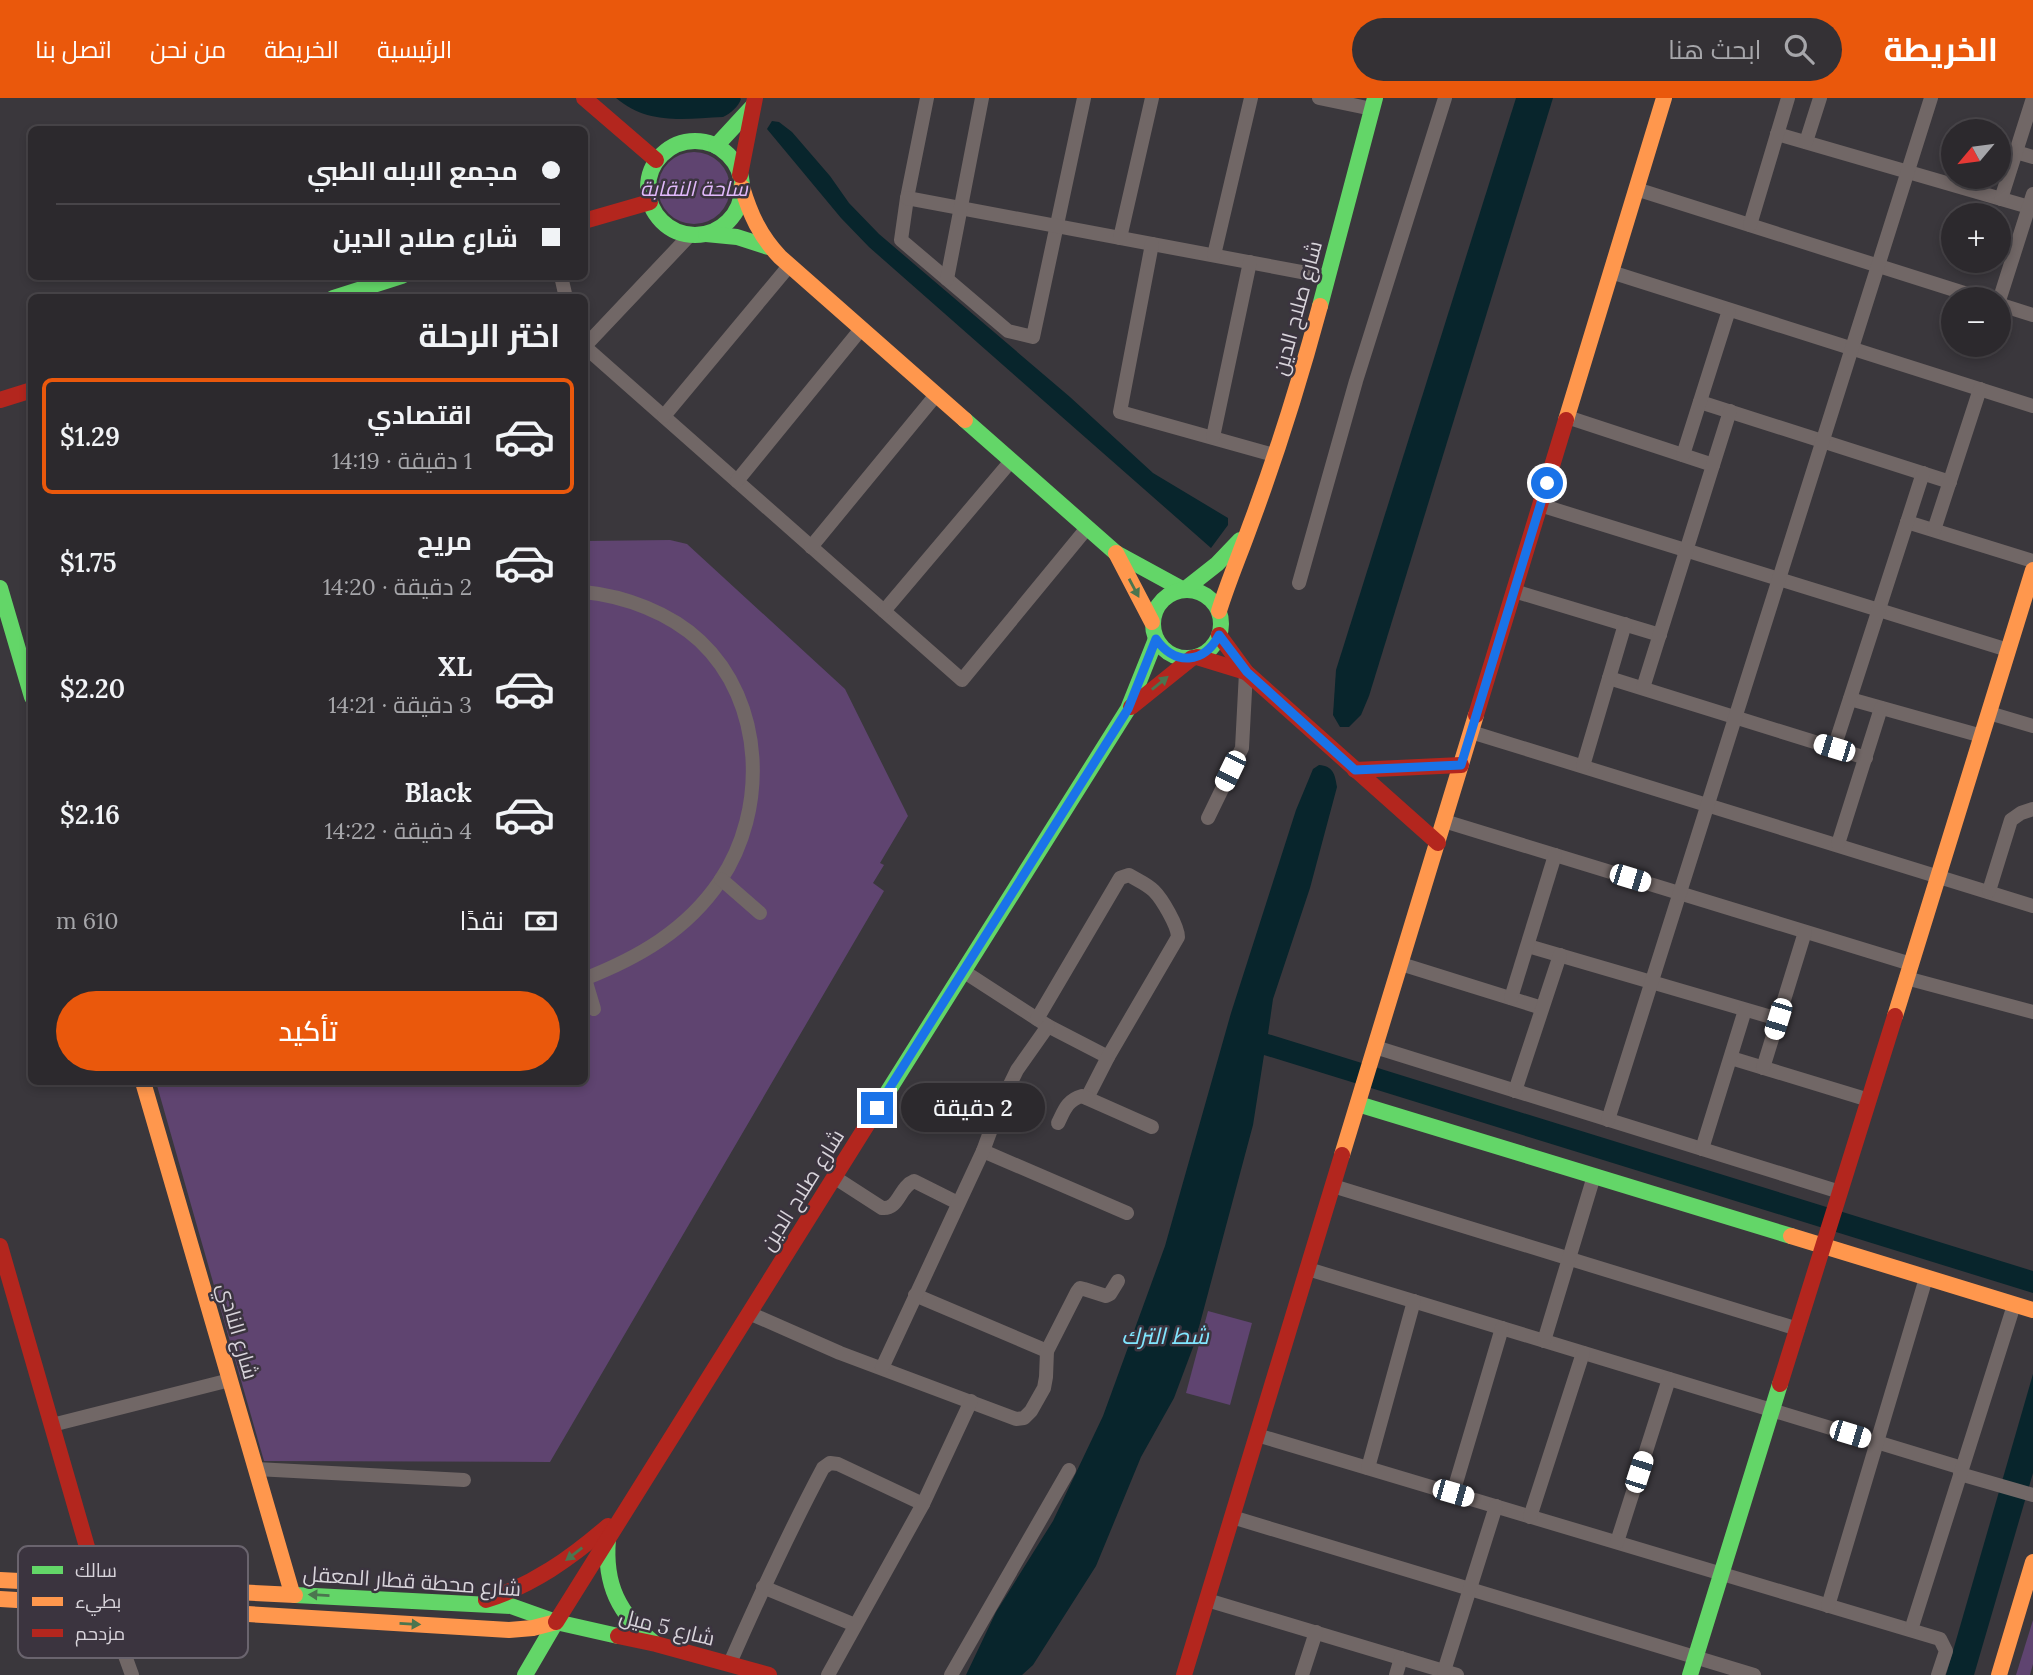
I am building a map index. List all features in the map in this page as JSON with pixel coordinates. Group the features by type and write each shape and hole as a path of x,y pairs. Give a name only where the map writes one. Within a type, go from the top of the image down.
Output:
{"street":[{"path":"584,98 656,160"},
{"path":"927,98 901,240 1008,331 1033,337 1084,98"},
{"path":"947,279 982,98"},
{"path":"1120,238 1152,98"},
{"path":"1214,255 1251,98"},
{"path":"1319,98 1373,104"},
{"path":"1299,583 1356,380 1445,98"},
{"path":"1184,1675 1664,98"},
{"path":"1750,225 1788,98"},
{"path":"1806,142 1820,98"},
{"path":"1608,1120 1931,98"},
{"path":"2001,199 2033,98"},
{"path":"716,146 755,101"},
{"path":"588,343 698,234 720,228 732,217 739,203 755,101"},
{"name":"شارع صلاح الدين","path":"1219,611 1228,581 1251,527 1304,366 1373,104"},
{"path":"1777,134 2001,199 2031,200 2003,287"},
{"path":"768,247 737,237 677,231 665,224 650,202 648,188 650,173 656,160 666,150 690,141 704,141 727,153 735,163 752,218 768,247 1116,553 1183,590"},
{"path":"2016,152 2033,157"},
{"path":"1636,189 1945,287"},
{"path":"907,198 1328,277"},
{"path":"588,220 650,202"},
{"path":"1152,244 1120,412 1274,455"},
{"path":"1213,437 1250,262"},
{"path":"664,416 789,266"},
{"path":"1611,272 2033,406"},
{"path":"346,294 389,280"},
{"path":"2011,308 2033,314"},
{"path":"1683,455 1729,310"},
{"path":"737,481 861,330"},
{"path":"588,349 962,680 1087,528"},
{"path":"1934,530 1980,389"},
{"path":"0,400 28,391"},
{"path":"811,547 936,395"},
{"path":"1700,402 1950,482"},
{"path":"1643,688 1730,411"},
{"path":"1567,417 1713,465"},
{"path":"884,611 1011,461"},
{"path":"1834,748 1923,473"},
{"path":"1540,505 2008,650"},
{"path":"1907,522 2033,561"},
{"name":"شارع صلاح الدين","path":"1183,590 1230,552 1251,527"},
{"path":"1116,553 1152,622 1156,639 1162,648 1171,654 1181,658 1206,652 1214,645 1219,635 1221,619 1213,601 1204,594 1183,590 1171,593 1161,600 1152,622"},
{"path":"1690,1675 2033,570"},
{"path":"0,588 28,673"},
{"path":"1514,591 1660,635"},
{"path":"588,593 626,601 653,611 681,625 701,642 736,690 746,719 753,771 752,799 745,829 721,879 683,924 660,942 634,958 588,978"},
{"path":"1583,766 1625,624"},
{"path":"1219,635 1247,672 1438,843"},
{"name":"شارع صلاح الدين","path":"525,1675 609,1535 1128,709 1156,639"},
{"path":"1194,657 1247,672"},
{"name":"شارع صلاح الدين","path":"1128,709 1194,657"},
{"path":"1208,818 1242,748 1247,672"},
{"path":"1609,678 1866,758"},
{"path":"1850,699 1982,736"},
{"path":"1838,844 1881,708"},
{"path":"1989,713 2033,726"},
{"path":"1471,732 2033,906"},
{"path":"1355,770 1461,765"},
{"path":"1989,891 2011,820 2033,808"},
{"path":"1444,821 1805,932 1909,971 2033,1012"},
{"path":"1511,998 1555,855"},
{"path":"882,1368 983,1151 1000,1105 1017,1070 1120,878 1129,874 1154,891 1175,923 1178,937 1087,1098"},
{"path":"721,879 760,913"},
{"path":"1763,1068 1805,932"},
{"path":"1528,946 1778,1019"},
{"path":"1515,1091 1560,955"},
{"path":"1401,964 1542,1008"},
{"path":"963,971 1042,1022 1108,1057"},
{"path":"588,989 594,1009"},
{"path":"1702,1149 1745,1010"},
{"path":"1375,1047 1840,1192"},
{"path":"1731,1058 1869,1100"},
{"name":"شارع النادي","path":"144,1085 292,1593"},
{"path":"1058,1123 1073,1098 1082,1096 1152,1127"},
{"path":"1358,1104 2033,1310"},
{"path":"983,1151 1127,1213"},
{"path":"1544,1340 1594,1176"},
{"path":"834,1177 882,1208 893,1206 908,1184 914,1181 958,1203"},
{"path":"1333,1186 1798,1329"},
{"path":"0,1246 87,1546"},
{"path":"1308,1269 1876,1442 2033,1495"},
{"path":"1828,1606 1926,1278"},
{"path":"749,1313 840,1353 1016,1419 1024,1418 1031,1411 1044,1388 1047,1351 1077,1292 1080,1288 1106,1296 1118,1281"},
{"path":"915,1295 1047,1351"},
{"path":"1368,1468 1414,1301"},
{"path":"1911,1630 2014,1305"},
{"path":"1453,1493 1502,1328"},
{"path":"1530,1517 1583,1353"},
{"path":"1617,1542 1669,1379"},
{"path":"52,1425 230,1380"},
{"path":"828,1675 923,1504 971,1401"},
{"path":"1257,1435 1940,1639 1946,1651 1938,1675"},
{"path":"730,1663 763,1587 823,1468 830,1463 838,1464 923,1504"},
{"path":"256,1469 464,1480"},
{"path":"951,1675 1069,1470"},
{"path":"1207,1600 1450,1673 1470,1589 1496,1506"},
{"path":"471,1603 510,1593 541,1577 578,1552 626,1510"},
{"path":"1232,1517 1754,1675"},
{"path":"609,1535 606,1567 615,1595 631,1620 656,1644"},
{"path":"1999,1675 2032,1567"},
{"name":"شارع محطة قطار المعقل","path":"0,1580 18,1581"},
{"path":"763,1587 856,1625"},
{"name":"شارع محطة قطار المعقل","path":"248,1591 511,1605 556,1622"},
{"name":"شارع محطة قطار المعقل","path":"0,1599 18,1600"},
{"name":"شارع محطة قطار المعقل","path":"248,1614 509,1630 556,1622"},
{"name":"شارع 5 ميل","path":"556,1622 656,1644 769,1675"},
{"path":"1302,1675 1316,1632"},
{"path":"126,1658 132,1675"},
{"path":"1396,1675 1401,1658"}],"green space":[{"name":"ساحة النقابة","path":"694,152 714,158 724,168 730,188 724,208 714,218 694,224 674,218 664,208 658,188 664,168 674,158"},
{"path":"670,540 687,544 845,689 908,816 880,863 884,865 873,883 884,891 550,1462 264,1461 157,1085 588,1085 588,541"},
{"path":"1208,1311 1252,1323 1230,1405 1186,1393"},
{"path":"2033,1620 2033,1664 2030,1675 2016,1675"}],"water":[{"path":"616,98 741,99 734,110 723,117 680,119 641,113"},
{"path":"1516,98 1553,98 1369,696 1361,715 1349,727 1340,727 1333,715 1336,670"},
{"path":"772,121 779,122 792,132 849,203 879,234 1070,397 1153,473 1228,518 1228,525 1211,548 869,247 841,218 767,129"},
{"name":"شط الترك","path":"1319,765 1332,772 1337,787 1310,888 1273,999 1268,1034 2033,1271 2033,1293 1264,1055 1253,1125 1195,1342 1174,1398 1141,1457 1096,1566 1033,1665 1022,1675 966,1675 996,1612 1053,1521 1103,1416 1165,1246 1231,1013 1296,810 1313,769"},
{"path":"2033,1374 2033,1473 1974,1675 1946,1675"}],"traffic: fast":[{"path":"1320,306 1375,98"},
{"path":"716,146 753,106"},
{"path":"695,141 713,145 728,155 738,170 742,188 738,206 728,221 713,231 695,235 677,231 662,221 652,206 648,188 652,170 662,155 677,145 695,141"},
{"path":"706,234 737,237 768,247"},
{"path":"346,294 389,280"},
{"path":"965,420 1116,553 1182,589"},
{"path":"1184,590 1217,564 1240,540"},
{"path":"0,588 28,683"},
{"path":"1194,590 1215,605 1221,617 1221,624 1219,637 1211,648 1194,658 1180,658 1163,648 1155,637 1153,617 1163,600 1174,592 1194,590"},
{"path":"870,1120 1128,709 1156,639"},
{"path":"1358,1104 1791,1236"},
{"path":"1690,1675 1780,1384"},
{"path":"608,1539 609,1571 616,1597 631,1621 654,1643"},
{"path":"295,1595 511,1606 556,1622 618,1636"},
{"path":"525,1675 556,1622"}],"traffic: slow":[{"path":"1566,420 1664,98"},
{"path":"742,187 756,224 780,257 965,420"},
{"path":"1219,611 1279,444 1320,306"},
{"path":"1116,553 1152,622"},
{"path":"1895,1016 2033,570"},
{"path":"1342,1155 1476,715"},
{"path":"144,1085 292,1593"},
{"path":"1791,1236 2033,1310"},
{"path":"1999,1675 2033,1562"},
{"path":"0,1580 18,1581"},
{"path":"248,1593 295,1595"},
{"path":"0,1599 18,1600"},
{"path":"248,1614 509,1630 556,1622"}],"traffic: jam":[{"path":"584,98 656,160"},
{"path":"740,175 755,98"},
{"path":"588,220 650,202"},
{"path":"0,400 28,391"},
{"path":"1476,715 1566,420"},
{"path":"1219,635 1246,672 1438,843"},
{"path":"1197,657 1246,672"},
{"path":"1131,707 1192,658"},
{"path":"1355,770 1461,765"},
{"path":"1780,1384 1895,1016"},
{"path":"556,1622 870,1120"},
{"path":"1184,1675 1342,1155"},
{"path":"0,1246 87,1546"},
{"path":"486,1600 520,1587 551,1569 608,1526"},
{"path":"618,1636 769,1675"}],"route":[{"path":"877,1108 1128,709 1156,639 1162,648 1171,654 1192,658 1206,652 1214,645 1219,635 1247,672 1355,770 1461,765 1547,483"}]}
